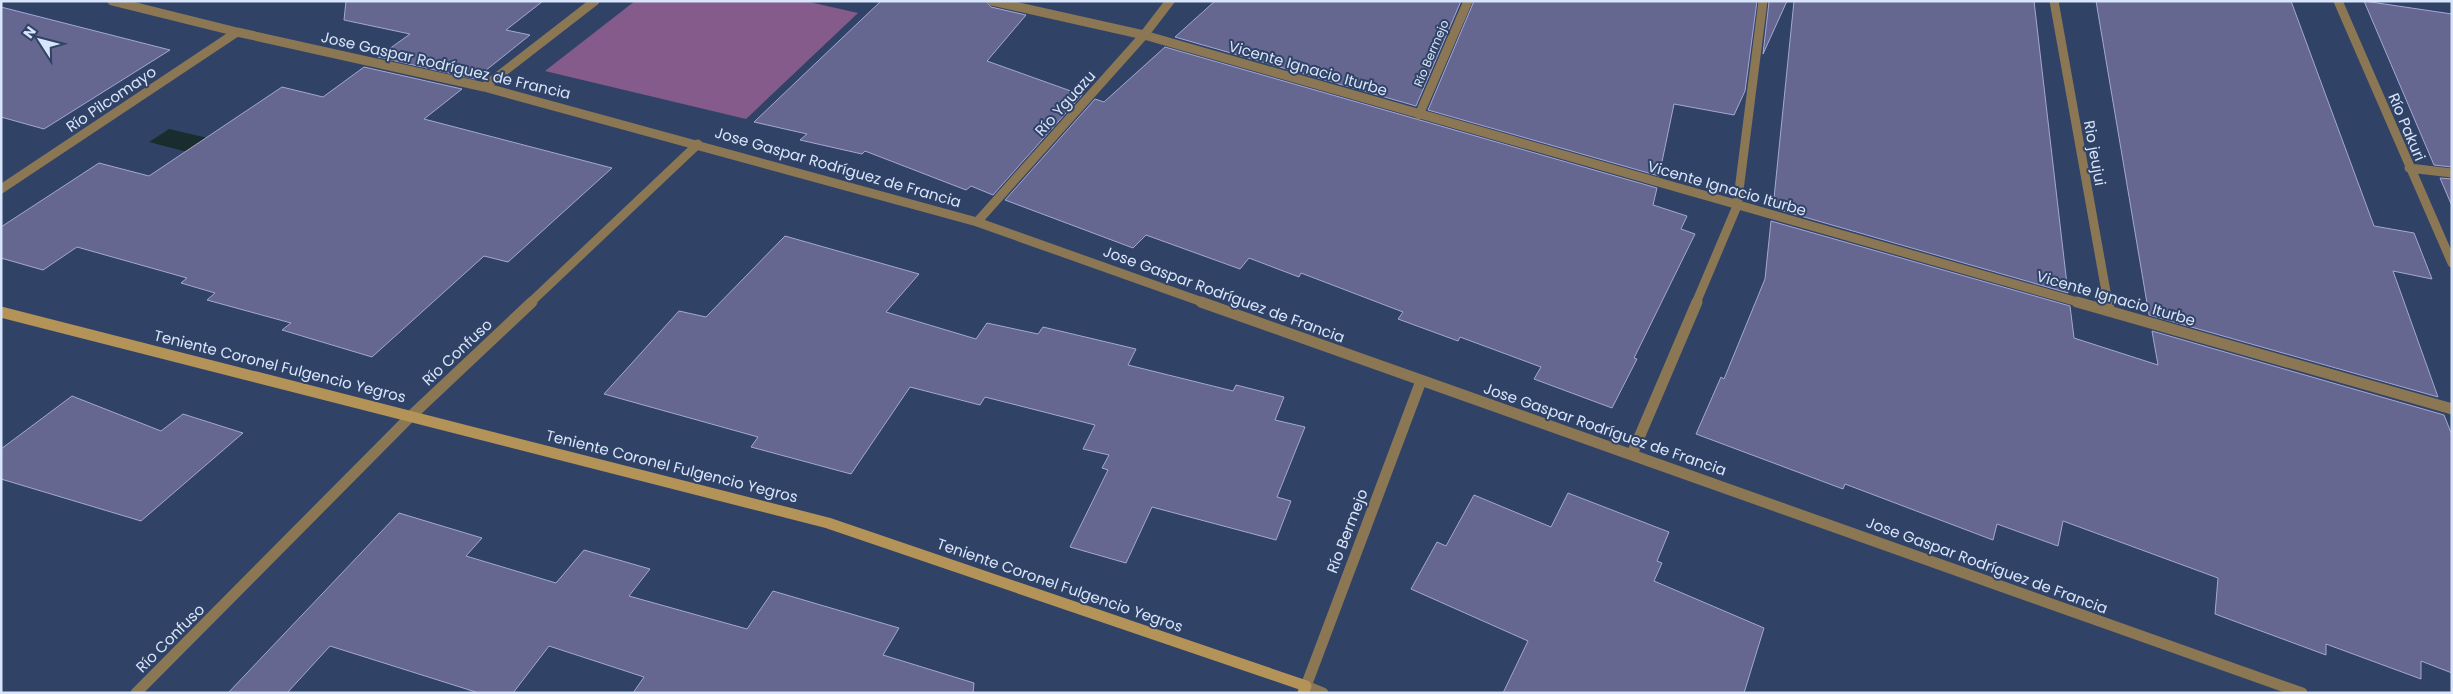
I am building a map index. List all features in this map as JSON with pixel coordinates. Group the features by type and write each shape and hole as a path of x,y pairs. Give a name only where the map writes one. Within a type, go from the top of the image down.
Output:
{"street":[{"name":"Jose Gaspar Rodríguez de Francia","path":"112,1 237,32 484,87 698,144 977,222 2302,693"},
{"path":"484,87 594,1"},
{"name":"Vicente Ignacio Iturbe","path":"992,1 1144,36 1737,206 2109,309 2452,409"},
{"name":"Río Yguazu","path":"977,222 1144,36 1170,1"},
{"name":"Río Bermejo","path":"1419,115 1468,1"},
{"path":"1632,454 1737,206 1763,1"},
{"name":"Rio jeujui","path":"2054,1 2109,309"},
{"name":"Río Pakuri","path":"2338,1 2452,263"},
{"name":"Río Pilcomayo","path":"1,189 237,32"},
{"name":"Río Confuso","path":"136,693 411,416 698,144"},
{"path":"2410,168 2452,173"},
{"name":"Teniente Coronel Fulgencio Yegros","path":"1,312 828,523 1305,689 1323,693"},
{"name":"Río Bermejo","path":"1305,689 1421,381"}],"shaded area":[{"path":"635,1 805,1 858,13 746,119 545,71"},
{"path":"169,129 212,139 191,153 149,142"}],"building":[{"path":"346,1 543,1 506,30 530,35 475,79 378,57 410,34 344,20"},
{"path":"881,1 986,1 991,7 1026,15 987,61 1082,95 993,195 971,186 966,190 865,151 862,154 800,140 807,134 754,122"},
{"path":"1215,1 1461,1 1416,106 1175,37"},
{"path":"1474,1 1757,1 1745,91 1734,115 1674,104 1659,176 1428,110"},
{"path":"1787,1 1763,54 1769,2"},
{"path":"1794,1 2034,1 2068,293 1773,208"},
{"path":"2096,1 2291,1 2374,226 2414,233 2432,279 2393,271 2438,397 2149,315"},
{"path":"2364,1 2452,14 2452,167 2434,165"},
{"path":"1,7 170,50 44,129 1,117"},
{"path":"1165,47 1657,188 1653,205 1687,216 1681,229 1695,234 1634,358 1637,359 1612,408 1534,379 1541,367 1460,337 1458,341 1398,319 1403,312 1301,273 1299,277 1249,258 1240,269 1146,235 1133,248 1005,200 1095,99 1104,102"},
{"path":"364,67 462,89 424,119 612,168 508,262 484,256 372,357 282,330 291,323 207,300 215,293 181,283 187,278 77,247 43,270 1,258 1,227 99,163 149,176 282,87 323,97"},
{"path":"2440,178 2452,179 2452,206"},
{"path":"1771,221 2070,306 2074,338 2158,365 2152,331 2444,415 2452,435 2452,673 2421,661 2421,679 2326,644 2326,655 2215,614 2218,578 2063,521 2058,546 1997,524 1993,540 1845,484 1843,489 1696,434 1721,377 1724,379 1765,279"},
{"path":"785,236 919,274 886,312 976,339 987,323 1038,334 1043,327 1136,349 1128,365 1233,391 1236,385 1284,397 1275,420 1305,427 1277,497 1291,501 1276,540 1152,507 1126,563 1070,547 1108,470 1102,468 1109,455 1083,449 1095,425 985,397 980,405 910,387 851,474 751,447 758,437 604,394 679,311 706,317"},
{"path":"72,396 161,431 183,414 243,433 141,521 1,479 1,449"},
{"path":"1568,493 1669,532 1657,561 1662,563 1654,581 1764,628 1744,693 1503,693 1528,641 1411,589 1437,542 1446,546 1474,495 1551,527"},
{"path":"399,513 482,538 466,556 556,583 584,550 650,569 629,596 747,629 773,591 899,628 883,655 974,683 973,693 633,693 644,677 549,646 513,693 479,693 330,646 287,693 228,693"}]}
